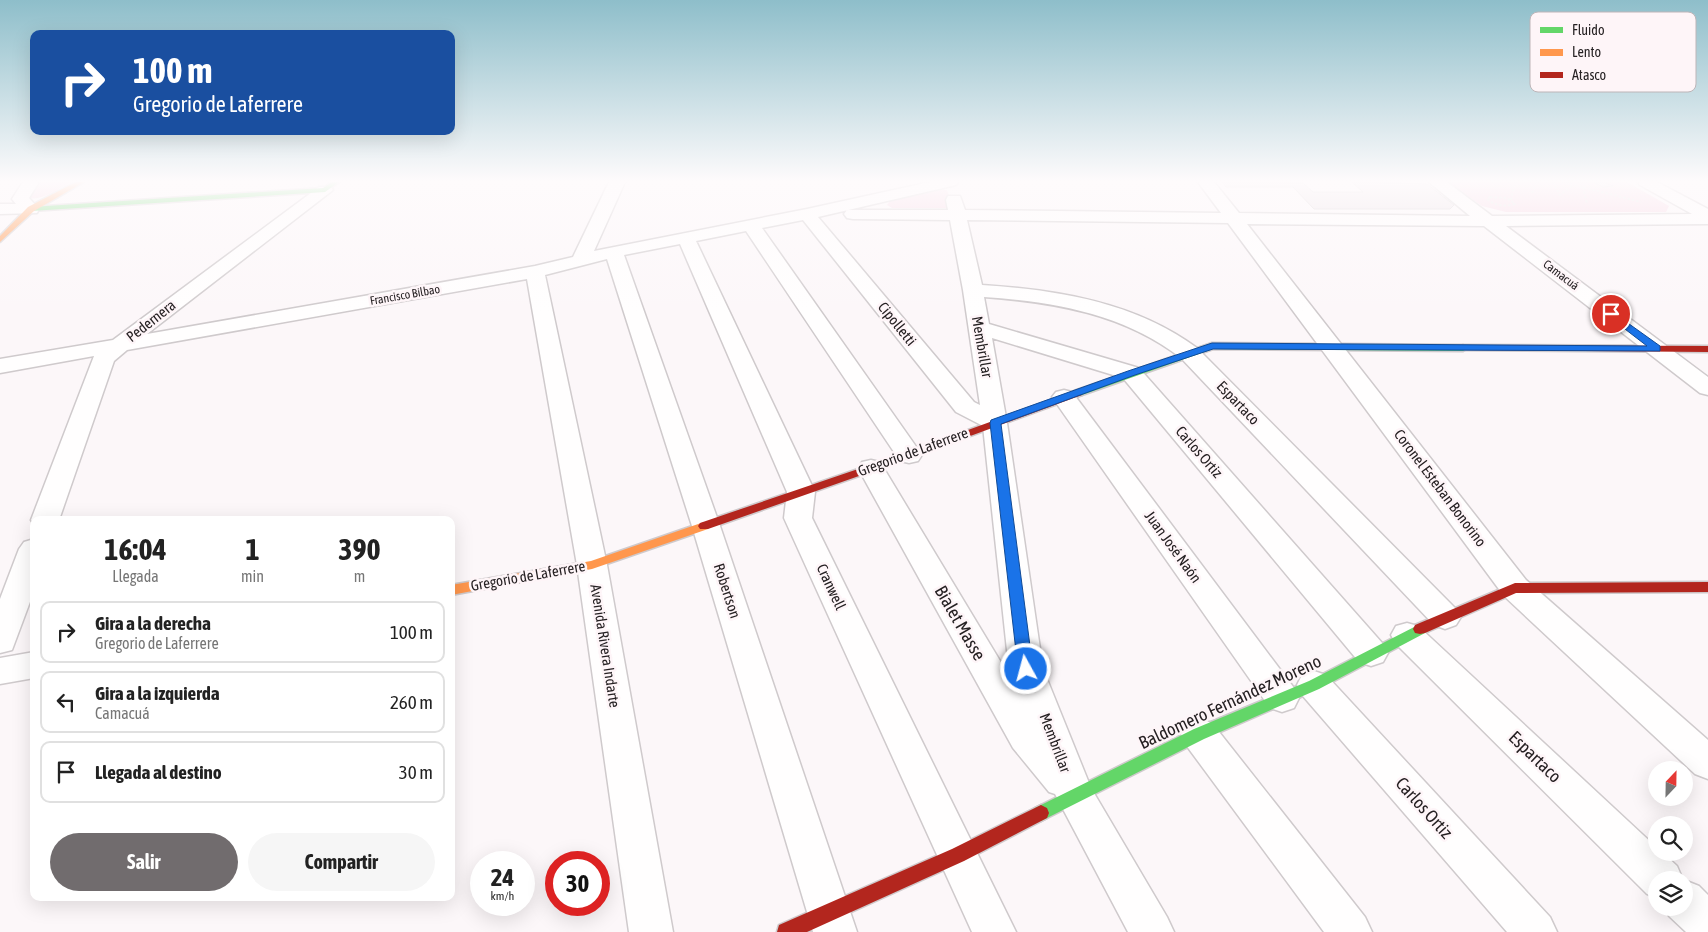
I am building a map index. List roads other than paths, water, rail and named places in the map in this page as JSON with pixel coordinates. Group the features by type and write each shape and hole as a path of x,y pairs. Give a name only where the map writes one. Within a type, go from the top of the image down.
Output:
{"street":[{"path":"0,240 15,225"},
{"name":"Pedernera","path":"46,516 104,358 279,225"},
{"path":"580,262 597,225"},
{"name":"Francisco Bilbao","path":"0,366 535,272 614,252 744,225"},
{"path":"752,225 909,455"},
{"name":"Cipolletti","path":"816,225 965,407 995,423"},
{"name":"Membrillar","path":"960,225 995,423 1026,669 1075,796 1152,932"},
{"name":"Coronel Esteban Bonorino","path":"1239,225 1515,588 1708,763"},
{"name":"Camacuá","path":"1495,225 1708,388"},
{"path":"686,238 802,492"},
{"name":"Robertson","path":"614,252 706,526 832,922"},
{"name":"Avenida Rivera Indarte","path":"535,272 592,565 650,932"},
{"name":"Espartaco","path":"973,290 1018,293 1047,298 1136,321 1165,335 1189,353 1445,617"},
{"path":"978,327 1131,373"},
{"name":"Gregorio de Laferrere","path":"455,589 592,565 909,455 1064,397 1212,346 1708,349"},
{"name":"Carlos Ortiz","path":"1131,373 1371,653"},
{"name":"Juan José Naón","path":"1064,397 1298,691"},
{"name":"Bialet Masse","path":"871,468 1026,737 1075,796"},
{"name":"Cranwell","path":"802,492 798,518 994,932"},
{"path":"0,641 30,560"},
{"name":"Baldomero Fernández Moreno","path":"786,932 832,922 958,855 1199,734 1298,691 1445,617 1515,588 1708,587"},
{"name":"Espartaco","path":"1407,635 1653,871"},
{"path":"0,671 30,666"},
{"name":"Carlos Ortiz","path":"1298,691 1535,932"},
{"path":"1199,734 1350,932"},
{"path":"1693,910 1708,924"}]}
